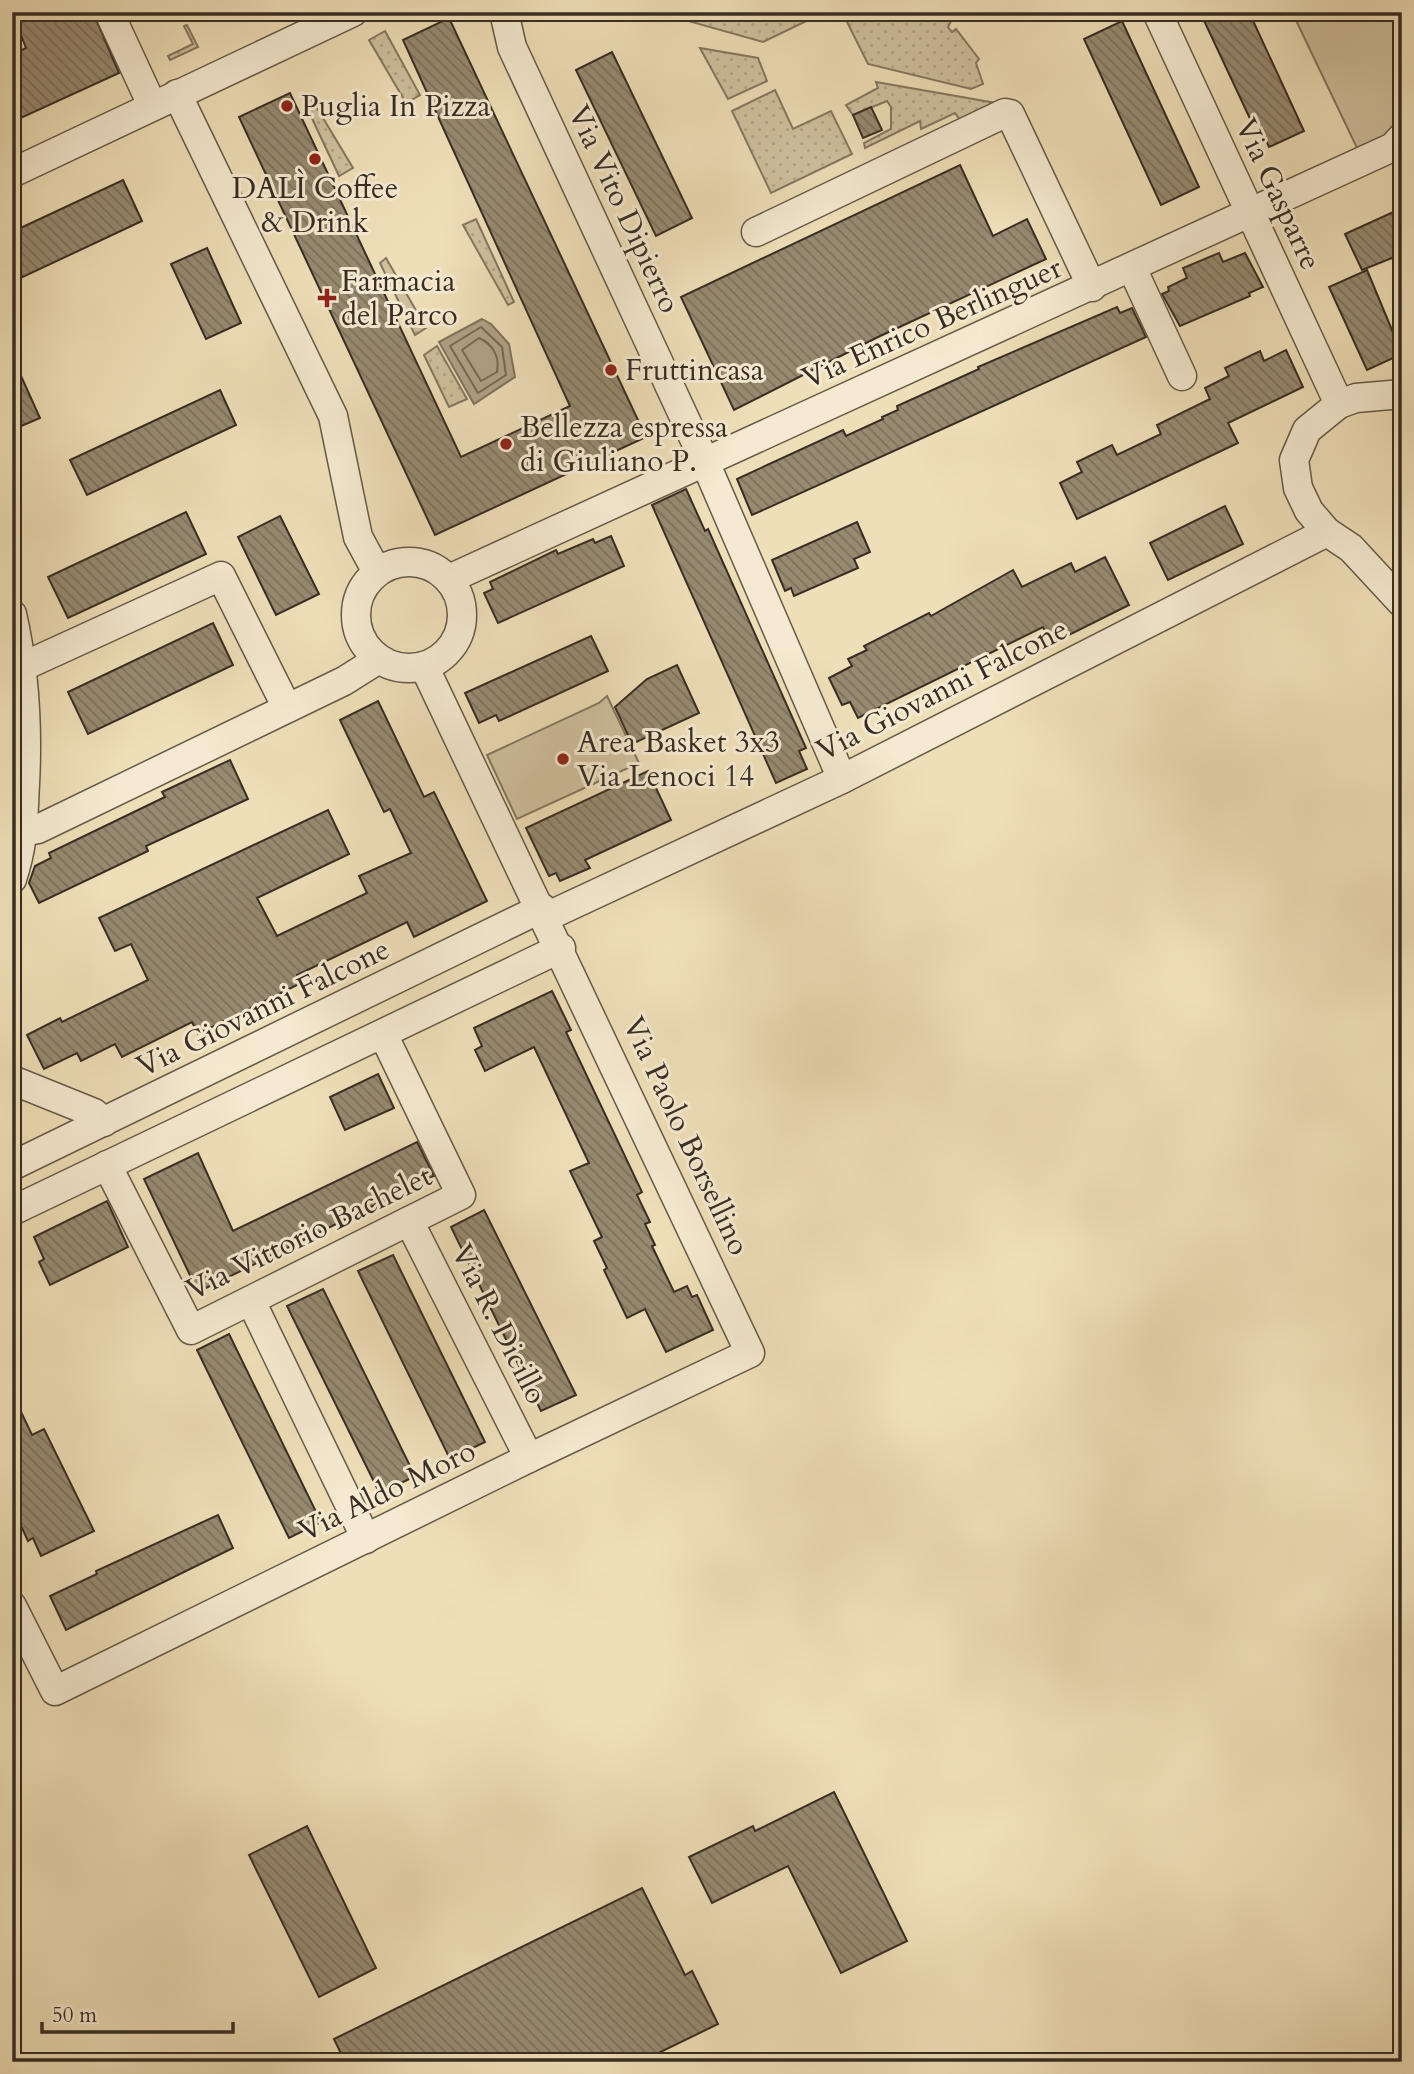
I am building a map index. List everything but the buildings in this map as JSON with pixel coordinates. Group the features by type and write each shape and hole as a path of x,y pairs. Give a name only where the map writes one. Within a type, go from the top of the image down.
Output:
{"street":[{"path":"109,12 164,100 333,416 358,537 377,572"},
{"path":"12,173 353,12"},
{"name":"Via Vito Dipierro","path":"504,12 512,47 705,461 842,779"},
{"name":"Via Gasparre","path":"1157,12 1339,404"},
{"path":"756,232 1005,113 1010,114 1092,287"},
{"name":"Via Enrico Berlinguer","path":"449,579 1092,287 1394,146 1402,137"},
{"path":"1132,268 1182,376"},
{"path":"1402,394 1356,398 1339,404 1307,430 1294,460 1298,488 1310,511 1327,531 1351,548 1402,603"},
{"name":"Via Giovanni Falcone","path":"12,1166 544,913 842,779 1327,531"},
{"path":"406,561 437,569 449,579 459,594 463,611 461,629 453,646 441,659 409,669 379,659 366,648 358,633 355,617 365,584 377,572 406,561"},
{"path":"24,667 221,576 287,708"},
{"path":"12,614 24,667 27,748 12,878"},
{"path":"16,829 38,829 344,681 379,659"},
{"name":"Via Paolo Borsellino","path":"424,666 561,948 750,1353"},
{"path":"12,1211 561,948"},
{"name":"Via Vittorio Bachelet","path":"107,1165 191,1330 461,1195 383,1034"},
{"path":"12,1080 94,1113 104,1122"},
{"name":"Via R. Dicillo","path":"409,1221 529,1458"},
{"path":"251,1301 366,1539"},
{"name":"Via Aldo Moro","path":"12,1606 55,1691 529,1458 750,1353"}],"shaded area":[{"path":"679,12 705,12 708,18 720,12 825,12 763,42 681,19"},
{"path":"847,12 941,12 951,21 948,27 952,32 956,29 979,59 976,63 983,84 971,89 868,64 845,18"},
{"path":"1292,12 1402,12 1402,101 1391,134 1357,148"},
{"path":"187,25 198,47 170,60 168,56 193,44 184,26"},
{"path":"385,31 420,95 406,103 369,40"},
{"path":"700,48 758,58 767,81 728,99"},
{"path":"876,82 996,103 960,120 955,113 921,129 920,121 865,148 864,143 891,129 891,107 887,101 853,115 846,105 878,88"},
{"path":"775,90 793,129 831,111 852,154 771,193 732,111"},
{"path":"308,93 353,168 339,176 302,97"},
{"path":"476,219 514,302 508,305 463,225"},
{"path":"386,258 426,328 415,335 380,263"},
{"path":"437,346 467,399 449,407 424,355"},
{"name":"Area Basket 3x3 Via Lenoci 14","path":"607,696 639,763 517,819 487,755 599,703"}],"water":[{"path":"482,319 491,324 509,344 515,377 474,404 439,342"}],"place":[{"name":"Puglia In Pizza","path":"287,106"},
{"name":"DALÌ Coffee & Drink","path":"315,159"},
{"name":"Farmacia del Parco","path":"327,298"},
{"name":"Fruttincasa","path":"611,370"},
{"name":"Bellezza espressa di Giuliano P.","path":"506,444"},
{"name":"Area Basket 3x3 Via Lenoci 14","path":"563,759"}]}
